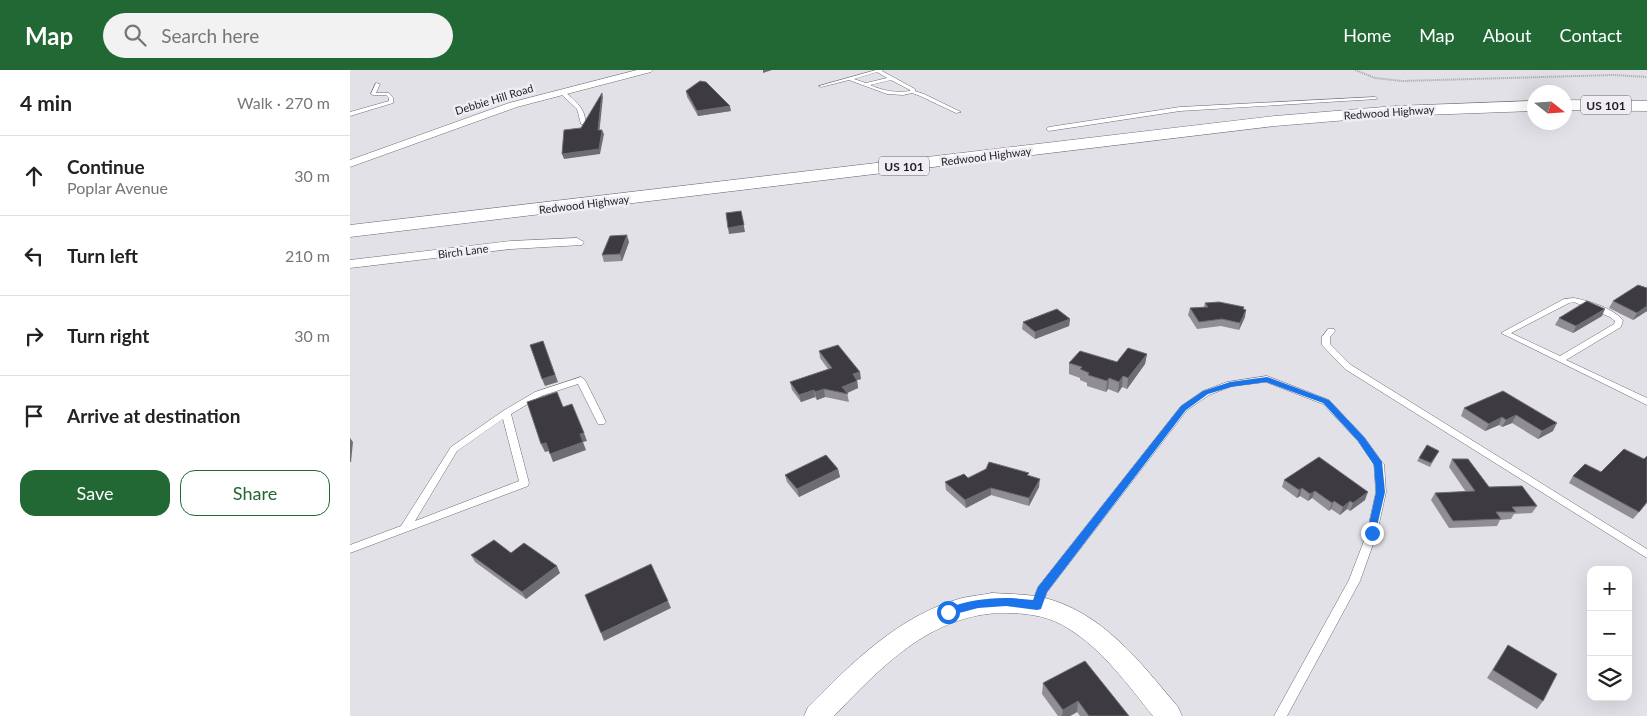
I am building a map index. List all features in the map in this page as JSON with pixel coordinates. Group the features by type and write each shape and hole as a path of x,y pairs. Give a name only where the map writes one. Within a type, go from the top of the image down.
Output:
{"highway":[{"name":"US 101","path":"1572,95 1647,96"},
{"name":"Redwood Highway","path":"350,217 1277,109 1449,98 1527,96"},
{"path":"1376,98 1449,98"},
{"name":"Redwood Highway","path":"350,231 1275,121 1396,111 1527,106"},
{"name":"US 101","path":"1572,106 1647,106"},
{"path":"823,162 979,140"}],"street":[{"name":"Debbie Hill Road","path":"350,164 472,118 648,70"},
{"name":"Birch Lane","path":"350,264 512,245 577,242"},
{"path":"817,716 884,651 922,624 948,612 978,604 1006,601 1037,605 1059,611 1081,624 1105,643 1132,671 1169,716"}],"lane":[{"path":"821,86 880,70 913,90 912,92"},
{"path":"849,78 890,95 912,92 922,95 958,112"},
{"path":"865,84 892,78"},
{"path":"350,114 392,102 387,94 373,94 378,84"},
{"path":"562,92 575,102 583,114 583,123"},
{"path":"1041,130 1180,109 1376,98"},
{"path":"1560,360 1618,325 1618,320 1614,315 1584,302 1567,301 1505,333 1560,360 1647,402"},
{"path":"1331,331 1326,337 1326,345 1348,367 1647,554"},
{"path":"1037,605 1042,590 1184,408 1206,392 1230,384 1267,379 1326,402 1361,439 1379,464 1381,492 1372,533 1354,581 1280,716"},
{"path":"404,529 454,449 506,413 538,394 580,380 601,422"},
{"path":"350,549 524,482 506,413"}],"path":[{"path":"1355,70 1375,78 1411,82 1613,75 1647,77"}],"building":[{"path":"700,81 706,82 730,106 697,111 686,91"},
{"path":"602,93 598,130 602,130 599,149 562,154 564,130 581,128"},
{"path":"741,211 744,225 728,228 726,213"},
{"path":"627,235 620,254 602,255 610,236"},
{"path":"1638,285 1647,288 1647,306 1637,313 1613,301"},
{"path":"1587,301 1605,309 1576,326 1559,318"},
{"path":"1219,302 1244,307 1243,309 1246,310 1240,323 1222,319 1199,322 1190,308 1208,307 1205,303"},
{"path":"1057,309 1070,319 1035,332 1023,322"},
{"path":"543,341 555,375 542,379 530,345"},
{"path":"838,345 860,372 853,374 857,381 842,387 848,394 824,389 799,395 790,382 832,368 819,351"},
{"path":"1128,348 1147,354 1128,378 1123,376 1119,382 1109,378 1107,381 1088,375 1089,373 1080,369 1082,367 1069,363 1080,351 1117,362"},
{"path":"1503,391 1557,423 1542,431 1516,415 1506,420 1502,417 1489,424 1464,408"},
{"path":"557,392 563,407 572,404 584,433 580,434 583,442 550,454 546,443 541,444 527,402"},
{"path":"1427,445 1439,451 1431,463 1419,458"},
{"path":"1624,449 1644,459 1647,456 1647,502 1639,512 1573,476 1585,464 1601,472"},
{"path":"826,455 838,469 797,489 785,475"},
{"path":"1319,457 1368,492 1353,503 1350,501 1343,507 1334,501 1332,503 1315,491 1310,494 1302,488 1299,490 1284,480"},
{"path":"1452,459 1468,459 1489,487 1522,486 1537,506 1512,507 1516,512 1496,512 1501,519 1453,521 1435,493 1475,491"},
{"path":"989,462 1029,473 1027,475 1040,479 1029,498 991,488 965,500 945,482 964,474 968,478 986,469"},
{"path":"494,540 511,553 524,543 557,566 522,592 471,555"},
{"path":"651,564 668,601 601,633 585,595"},
{"path":"1508,645 1557,674 1543,701 1493,670"},
{"path":"1085,661 1129,716 1089,716 1078,701 1063,710 1043,683"}],"route":[{"path":"948,612 978,604 1006,601 1037,605 1042,590 1184,408 1206,392 1230,384 1267,379 1326,402 1361,439 1379,464 1381,492 1372,533"}]}
